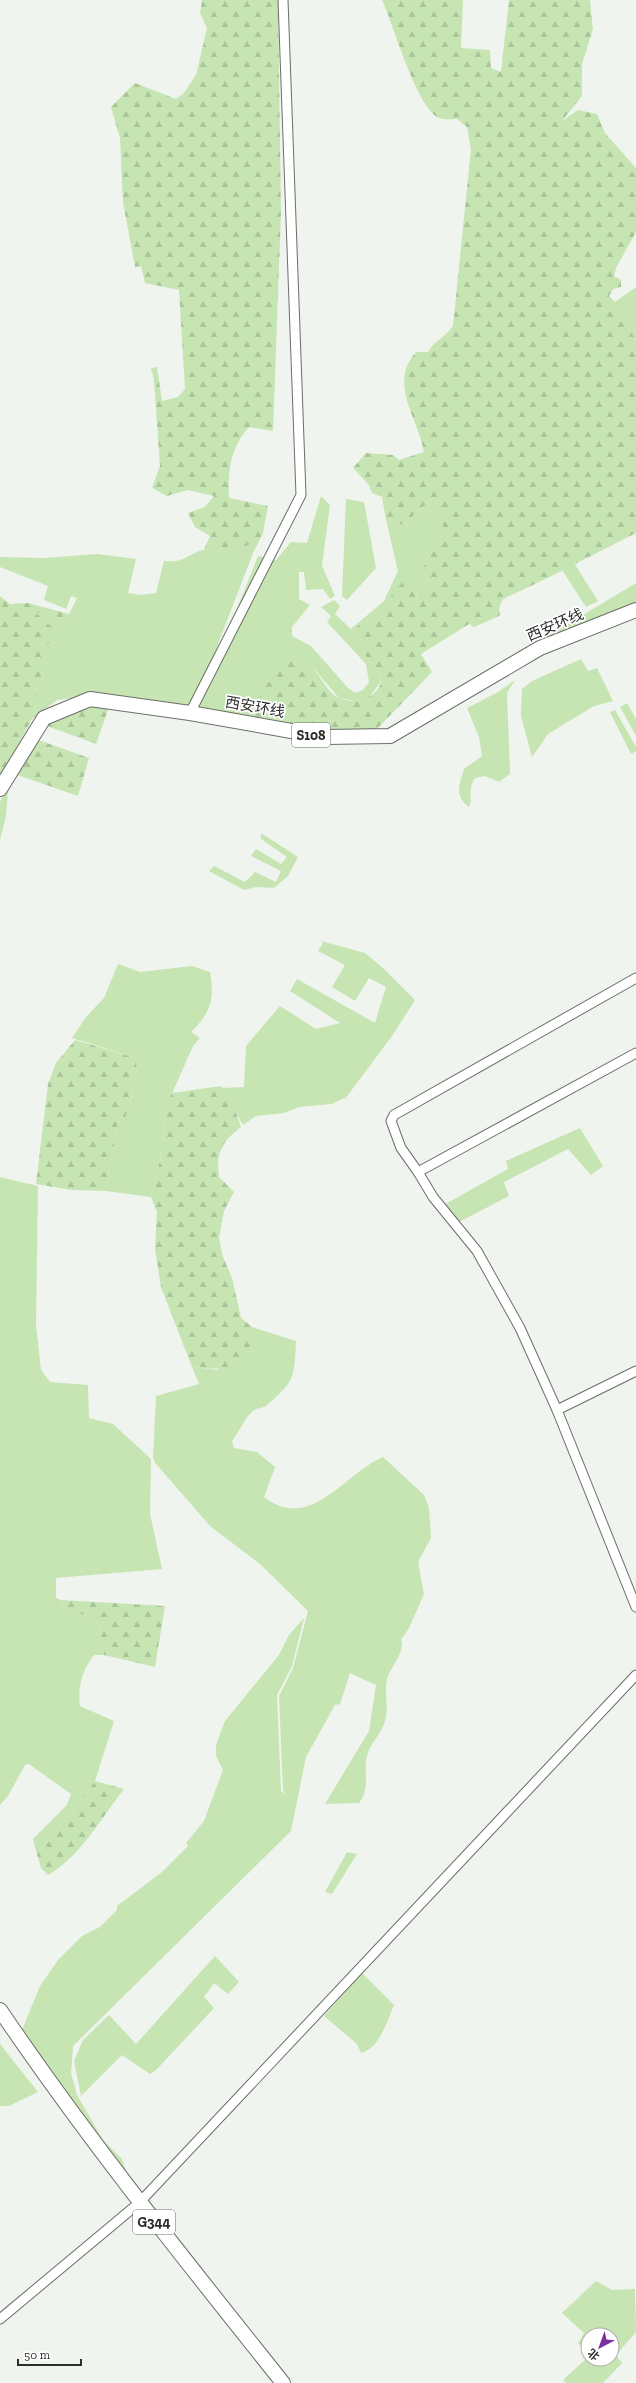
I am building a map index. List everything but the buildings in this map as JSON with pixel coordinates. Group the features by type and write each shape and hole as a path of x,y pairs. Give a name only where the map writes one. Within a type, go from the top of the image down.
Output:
{"main road":[{"name":"西安环线","path":"0,789 44,718 90,699 190,713 325,737 390,736 540,648 636,610"},
{"name":"G344","path":"0,2010 31,2056 139,2203 284,2383"}],"street":[{"path":"190,713 301,495 283,0"},
{"path":"636,978 394,1116 392,1121 401,1148 433,1197 477,1251 520,1328 557,1410 636,1607"},
{"path":"418,1172 636,1053"},
{"path":"557,1410 636,1372"},
{"path":"0,2319 139,2203 636,1675"}],"green space":[{"path":"202,0 278,0 281,212 273,431 249,427 238,443 234,452 229,478 229,498 268,506 263,533 253,553 250,545 237,548 204,549 210,536 195,527 188,513 205,507 214,496 188,490 167,496 152,488 160,466 154,380 151,368 157,367 162,401 178,397 185,389 179,290 145,283 141,266 135,267 123,202 120,138 111,107 135,83 176,99 183,94 196,75 207,28 200,13"},
{"path":"382,0 463,0 461,48 490,50 491,68 501,72 509,0 590,0 593,29 582,64 582,96 562,121 578,110 597,114 605,133 636,168 636,232 616,268 614,276 621,280 621,287 613,289 609,296 615,302 636,341 636,533 503,599 499,608 500,615 474,627 469,624 421,654 432,672 375,731 346,732 239,714 245,712 256,702 271,679 292,654 312,668 329,690 339,698 359,701 376,692 382,680 378,670 363,653 361,640 354,628 381,608 403,581 418,596 414,601 421,594 427,584 424,574 426,560 441,539 443,527 442,521 434,497 403,525 386,520 382,497 372,493 369,485 353,468 366,453 393,455 399,460 424,452 421,439 407,401 405,376 408,364 416,352 428,352 433,345 453,326 471,149 467,127 457,119 439,118 430,111 422,99 406,65"},
{"path":"636,287 636,341 615,302"},
{"path":"321,496 330,505 322,566 335,596 330,599 323,589 306,590 304,572 299,572 299,599 310,605 292,627 292,636 311,646 348,688 355,693 363,690 369,682 366,664 327,622 331,616 321,607 334,600 340,606 335,614 351,629 384,601 398,571 386,520 403,525 434,497 439,509 443,527 441,539 425,563 424,573 427,584 423,593 417,599 418,596 403,582 387,602 369,618 354,628 361,640 363,653 378,670 382,680 370,696 365,700 354,701 339,698 314,669 268,684 261,697 254,705 247,711 240,714 222,714 197,710 258,556 276,560 291,542 307,543"},
{"path":"346,499 364,502 376,568 347,600 342,596"},
{"path":"251,545 253,553 193,709 98,695 57,700 36,716 35,699 44,669 44,649 52,639 19,609 23,608 61,618 69,614 77,598 71,596 66,609 44,600 48,586 0,567 0,557 44,558 97,554 136,559 128,593 140,595 156,593 164,561 181,560 197,552 208,549"},
{"path":"574,563 598,601 586,607 562,570"},
{"path":"636,583 636,610 495,668"},
{"path":"0,596 10,604 28,603 69,614 61,618 20,609 37,614 53,628 52,639 44,649 44,669 35,699 36,716 32,719 0,779"},
{"path":"581,659 588,671 597,668 613,701 594,706 548,734 532,757 521,716 522,689 532,681"},
{"path":"515,680 507,693 510,774 499,782 485,776 475,778 470,792 471,801 469,807 461,798 459,785 464,769 482,756 479,737 467,708 498,692"},
{"path":"627,703 636,719 636,736 620,707"},
{"path":"77,707 109,707 96,744 42,724"},
{"path":"615,710 636,747 636,751 631,754 610,712"},
{"path":"30,737 89,758 78,796 12,773"},
{"path":"9,780 6,816 0,840 0,802"},
{"path":"261,833 298,857 288,876 274,888 256,887 244,890 209,871 214,866 245,882 255,872 276,882 281,871 251,856 256,849 281,864 287,857 261,839"},
{"path":"321,941 365,953 383,968 415,1000 392,1036 345,1099 344,1098 332,1104 299,1107 284,1113 256,1116 243,1125 222,1088 244,1087 246,1046 280,1006 316,1029 340,1023 290,991 297,979 375,1023 386,987 369,978 355,1001 332,987 345,965 318,951 323,943"},
{"path":"118,964 140,972 192,966 210,972 212,990 210,1005 203,1018 191,1032 200,1038 193,1046 166,1107 160,1161 151,1197 106,1191 117,1127 126,1116 137,1071 136,1058 72,1038 86,1017 104,998"},
{"path":"75,1040 136,1058 137,1071 126,1116 117,1127 106,1191 71,1190 36,1184 48,1084 56,1063"},
{"path":"221,1086 233,1105 241,1127 229,1137 222,1148 218,1160 219,1177 234,1192 224,1211 219,1238 223,1257 232,1278 241,1318 252,1327 254,1340 235,1363 222,1368 213,1369 192,1367 161,1287 155,1249 157,1212 151,1197 160,1161 166,1107 172,1093"},
{"path":"580,1128 603,1166 591,1175 568,1149 504,1182 509,1196 455,1224 440,1207 508,1169 506,1161"},
{"path":"0,1177 38,1186 36,1326 41,1370 50,1382 88,1385 89,1418 113,1424 151,1459 150,1514 162,1569 56,1578 56,1598 61,1600 64,1609 95,1618 99,1627 104,1655 94,1655 84,1672 79,1692 80,1706 114,1721 95,1781 71,1814 37,1854 33,1839 67,1805 71,1794 29,1764 25,1765 8,1796 0,1805"},
{"path":"252,1327 296,1341 295,1363 288,1384 267,1405 250,1414 232,1441 234,1448 257,1452 275,1467 264,1497 281,1506 297,1508 312,1505 326,1497 368,1465 383,1457 424,1495 429,1508 431,1538 418,1562 424,1594 409,1628 401,1640 402,1644 400,1654 387,1679 387,1710 385,1721 381,1731 368,1751 365,1791 359,1803 325,1804 369,1731 376,1685 350,1673 340,1704 335,1705 306,1757 291,1831 73,2046 71,2073 77,2095 103,2140 122,2159 128,2177 19,2037 40,1986 58,1960 82,1936 100,1927 117,1910 117,1906 162,1872 188,1846 186,1843 204,1821 223,1770 216,1756 216,1745 225,1721 279,1655 289,1635 304,1618 292,1666 277,1695 281,1791 288,1796 283,1791 279,1696 293,1668 308,1611 260,1564 210,1526 156,1464 153,1458 156,1396 199,1384 192,1367 217,1370 254,1340"},
{"path":"61,1600 165,1606 155,1667 104,1655 99,1627 95,1618 64,1609"},
{"path":"95,1781 124,1789 80,1848 60,1867 48,1875 41,1868 37,1854 71,1814"},
{"path":"347,1852 357,1854 332,1894 325,1892"},
{"path":"215,1956 239,1982 228,1994 214,1983 204,1997 214,2008 156,2070 150,2074 122,2055 81,2096 74,2061 83,2040 109,2015 136,2044"},
{"path":"362,1973 394,2005 378,2040 368,2050 361,2053 357,2044 324,2016"},
{"path":"0,2044 38,2092 9,2106 0,2106"},
{"path":"596,2281 612,2290 635,2289 636,2332 620,2350 620,2327 580,2327 580,2329 562,2313"},
{"path":"580,2364 580,2367 618,2367 603,2383 566,2383 563,2380"}]}
